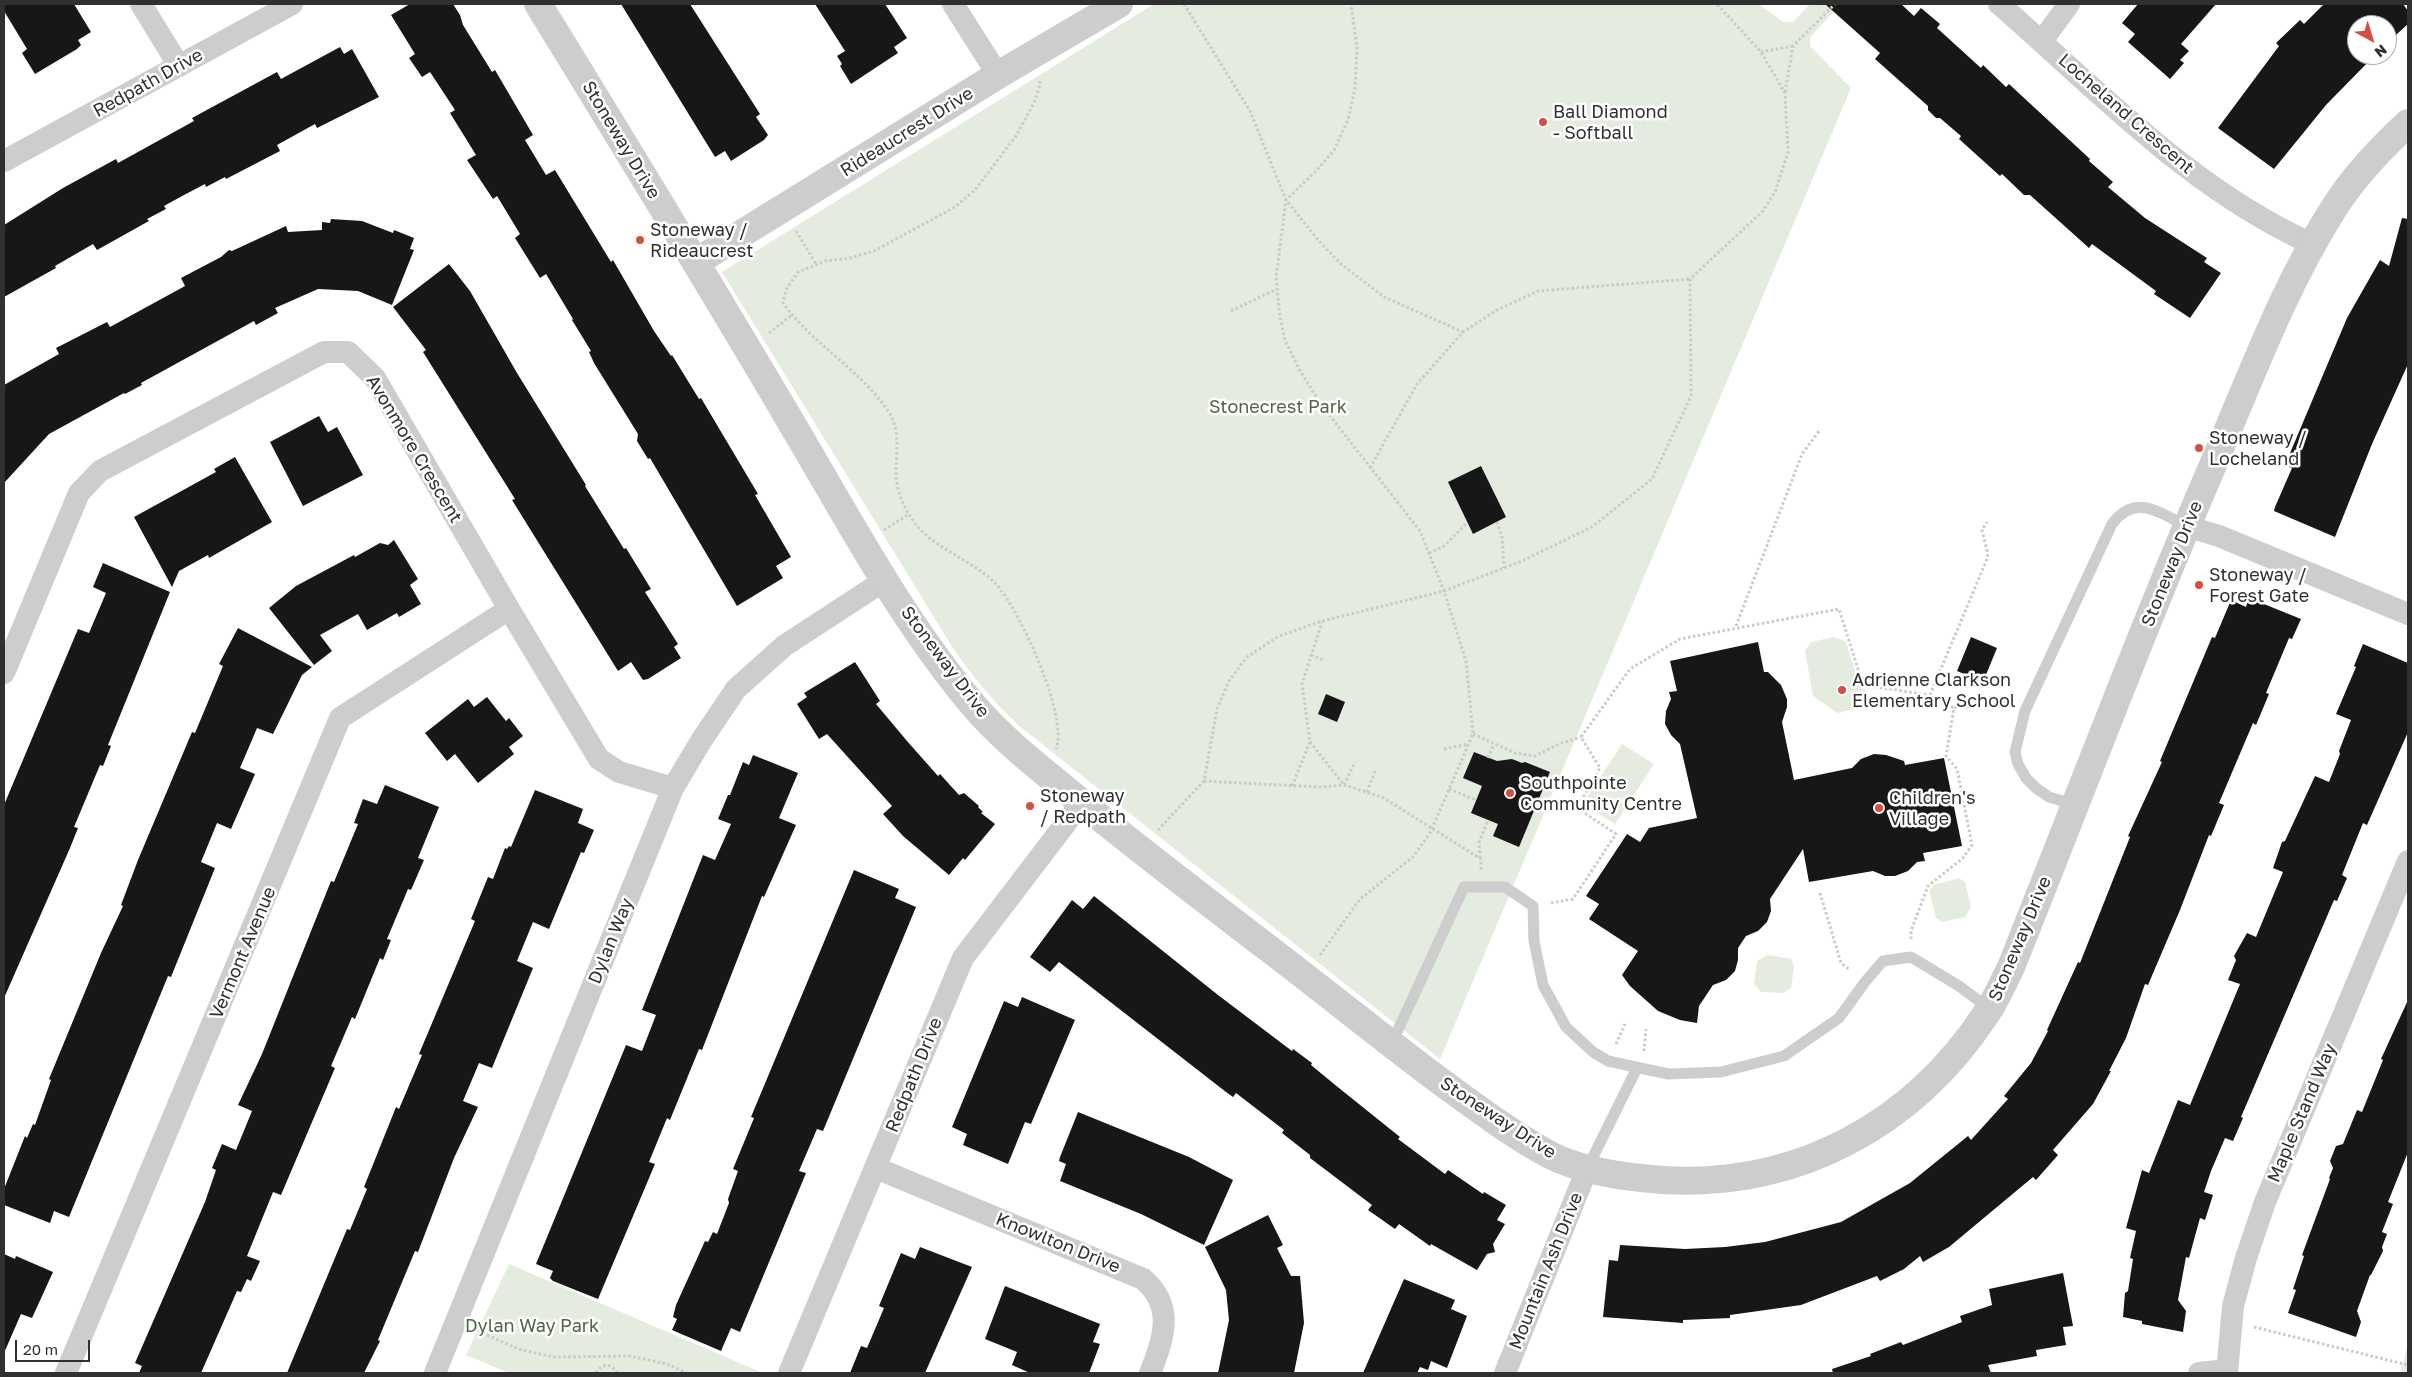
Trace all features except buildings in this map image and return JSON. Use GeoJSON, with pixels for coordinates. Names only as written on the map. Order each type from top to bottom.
{"type":"FeatureCollection","features":[{"type":"Feature","properties":{"kind":"street"},"geometry":{"type":"LineString","coordinates":[[141,4],[179,66]]}},
{"type":"Feature","properties":{"kind":"street","name":"Redpath Drive"},"geometry":{"type":"LineString","coordinates":[[4,161],[292,4]]}},
{"type":"Feature","properties":{"kind":"street","name":"Stoneway Drive"},"geometry":{"type":"LineString","coordinates":[[538,4],[696,262],[885,580],[944,667],[977,709],[1018,750],[1140,850],[1305,976],[1391,1045],[1480,1111],[1553,1156],[1587,1169],[1638,1178],[1694,1182],[1779,1169],[1822,1155],[1864,1134],[1902,1107],[1932,1082],[1963,1048],[1990,1009],[2011,967],[2186,526],[2264,345],[2312,244],[2335,206],[2363,170],[2408,123]]}},
{"type":"Feature","properties":{"kind":"street"},"geometry":{"type":"LineString","coordinates":[[953,4],[998,75]]}},
{"type":"Feature","properties":{"kind":"street","name":"Rideaucrest Drive"},"geometry":{"type":"LineString","coordinates":[[696,262],[998,75],[1119,4]]}},
{"type":"Feature","properties":{"kind":"street","name":"Locheland Crescent"},"geometry":{"type":"LineString","coordinates":[[1998,4],[2042,41],[2142,133],[2202,180],[2279,229],[2312,244]]}},
{"type":"Feature","properties":{"kind":"street"},"geometry":{"type":"LineString","coordinates":[[2042,41],[2069,4]]}},
{"type":"Feature","properties":{"kind":"street","name":"Avonmore Crescent"},"geometry":{"type":"LineString","coordinates":[[4,673],[79,492],[100,471],[324,352],[348,352],[375,378],[509,609],[599,759],[619,772],[673,788]]}},
{"type":"Feature","properties":{"kind":"street"},"geometry":{"type":"LineString","coordinates":[[2186,526],[2219,536],[2408,614]]}},
{"type":"Feature","properties":{"kind":"street","name":"Dylan Way"},"geometry":{"type":"LineString","coordinates":[[435,1373],[673,788],[701,741],[736,689],[784,646],[885,580]]}},
{"type":"Feature","properties":{"kind":"street","name":"Vermont Avenue"},"geometry":{"type":"LineString","coordinates":[[66,1373],[340,718],[509,609]]}},
{"type":"Feature","properties":{"kind":"street","name":"Redpath Drive"},"geometry":{"type":"LineString","coordinates":[[789,1373],[963,958],[1082,802]]}},
{"type":"Feature","properties":{"kind":"street","name":"Maple Stand Way"},"geometry":{"type":"LineString","coordinates":[[2227,1372],[2233,1306],[2246,1258],[2265,1202],[2408,861]]}},
{"type":"Feature","properties":{"kind":"street","name":"Knowlton Drive"},"geometry":{"type":"LineString","coordinates":[[876,1168],[1143,1279],[1154,1288],[1164,1313],[1161,1346],[1150,1373]]}},
{"type":"Feature","properties":{"kind":"street","name":"Mountain Ash Drive"},"geometry":{"type":"LineString","coordinates":[[1506,1373],[1587,1169]]}},
{"type":"Feature","properties":{"kind":"street"},"geometry":{"type":"LineString","coordinates":[[2199,1373],[2227,1372]]}},
{"type":"Feature","properties":{"kind":"lane"},"geometry":{"type":"LineString","coordinates":[[2076,805],[2049,797],[2036,788],[2026,778],[2018,764],[2015,752],[2025,711],[2112,524],[2120,513],[2136,507],[2148,507],[2186,526]]}},
{"type":"Feature","properties":{"kind":"lane"},"geometry":{"type":"LineString","coordinates":[[1391,1045],[1464,886],[1505,887],[1533,906],[1534,941],[1543,985],[1566,1027],[1593,1052],[1608,1061],[1637,1068],[1668,1074],[1721,1072],[1784,1056],[1839,1018],[1864,982],[1883,961],[1911,957],[1959,986],[1990,1009]]}},
{"type":"Feature","properties":{"kind":"lane"},"geometry":{"type":"LineString","coordinates":[[1587,1169],[1637,1068]]}},
{"type":"Feature","properties":{"kind":"path"},"geometry":{"type":"LineString","coordinates":[[1184,4],[1250,111],[1286,200],[1330,252],[1364,284],[1384,297],[1463,332]]}},
{"type":"Feature","properties":{"kind":"path"},"geometry":{"type":"LineString","coordinates":[[1305,976],[1360,898],[1412,857],[1432,828],[1473,734],[1466,661],[1444,591],[1420,531],[1320,403],[1299,369],[1285,340],[1277,289],[1286,200],[1317,170],[1334,150],[1348,120],[1355,88],[1357,48],[1351,4]]}},
{"type":"Feature","properties":{"kind":"path"},"geometry":{"type":"LineString","coordinates":[[1717,4],[1761,52],[1785,93]]}},
{"type":"Feature","properties":{"kind":"path"},"geometry":{"type":"LineString","coordinates":[[1761,52],[1793,46],[1836,4]]}},
{"type":"Feature","properties":{"kind":"path"},"geometry":{"type":"LineString","coordinates":[[1370,468],[1417,384],[1463,332],[1497,310],[1538,291],[1690,279],[1748,227],[1763,211],[1775,192],[1788,152],[1785,93],[1793,46]]}},
{"type":"Feature","properties":{"kind":"path"},"geometry":{"type":"LineString","coordinates":[[1035,53],[1040,86],[1034,103],[1016,136],[975,190],[955,207],[874,252],[816,264],[798,272],[787,288],[783,303],[796,322],[842,361],[889,412],[897,432],[896,475],[902,502],[921,532],[994,583],[1024,626],[1048,687],[1056,718],[1059,742],[1046,773]]}},
{"type":"Feature","properties":{"kind":"path"},"geometry":{"type":"LineString","coordinates":[[782,209],[816,264]]}},
{"type":"Feature","properties":{"kind":"path"},"geometry":{"type":"LineString","coordinates":[[1140,850],[1204,781],[1217,709],[1229,680],[1247,657],[1279,636],[1322,621],[1444,591],[1504,568],[1592,527],[1652,479],[1691,396],[1690,279]]}},
{"type":"Feature","properties":{"kind":"path"},"geometry":{"type":"LineString","coordinates":[[1231,311],[1277,289]]}},
{"type":"Feature","properties":{"kind":"path"},"geometry":{"type":"LineString","coordinates":[[1736,627],[1802,454],[1819,432]]}},
{"type":"Feature","properties":{"kind":"path"},"geometry":{"type":"LineString","coordinates":[[1496,522],[1502,536],[1504,568]]}},
{"type":"Feature","properties":{"kind":"path"},"geometry":{"type":"LineString","coordinates":[[1930,695],[1987,560],[1988,554],[1982,530],[1987,522]]}},
{"type":"Feature","properties":{"kind":"path"},"geometry":{"type":"LineString","coordinates":[[1429,553],[1444,546],[1466,524]]}},
{"type":"Feature","properties":{"kind":"path"},"geometry":{"type":"LineString","coordinates":[[1473,734],[1515,754],[1535,756],[1559,744],[1580,737],[1630,669],[1680,639],[1839,609],[1863,685],[1930,695],[1954,708],[1997,699],[2025,711]]}},
{"type":"Feature","properties":{"kind":"path"},"geometry":{"type":"LineString","coordinates":[[1292,786],[1310,742],[1302,684],[1322,621]]}},
{"type":"Feature","properties":{"kind":"path"},"geometry":{"type":"LineString","coordinates":[[1311,655],[1323,660]]}},
{"type":"Feature","properties":{"kind":"path"},"geometry":{"type":"LineString","coordinates":[[1911,957],[1911,931],[1928,886],[1963,858],[1972,845],[1957,769],[1946,756],[1954,708]]}},
{"type":"Feature","properties":{"kind":"path"},"geometry":{"type":"LineString","coordinates":[[1533,906],[1573,899],[1616,834],[1577,808],[1600,768],[1580,737]]}},
{"type":"Feature","properties":{"kind":"path"},"geometry":{"type":"LineString","coordinates":[[1310,742],[1344,785]]}},
{"type":"Feature","properties":{"kind":"path"},"geometry":{"type":"LineString","coordinates":[[1444,750],[1469,744]]}},
{"type":"Feature","properties":{"kind":"path"},"geometry":{"type":"LineString","coordinates":[[1488,758],[1494,744]]}},
{"type":"Feature","properties":{"kind":"path"},"geometry":{"type":"LineString","coordinates":[[1344,785],[1355,762]]}},
{"type":"Feature","properties":{"kind":"path"},"geometry":{"type":"LineString","coordinates":[[1367,792],[1375,771]]}},
{"type":"Feature","properties":{"kind":"path"},"geometry":{"type":"LineString","coordinates":[[1204,781],[1319,787],[1344,785],[1382,797],[1480,859]]}},
{"type":"Feature","properties":{"kind":"path"},"geometry":{"type":"LineString","coordinates":[[1449,789],[1476,800]]}},
{"type":"Feature","properties":{"kind":"path"},"geometry":{"type":"LineString","coordinates":[[1483,886],[1479,842],[1488,820]]}},
{"type":"Feature","properties":{"kind":"path"},"geometry":{"type":"LineString","coordinates":[[1820,893],[1841,963],[1864,982]]}},
{"type":"Feature","properties":{"kind":"path"},"geometry":{"type":"LineString","coordinates":[[456,1322],[518,1349],[552,1357],[630,1356],[667,1364],[687,1373]]}},
{"type":"Feature","properties":{"kind":"path"},"geometry":{"type":"LineString","coordinates":[[2232,1322],[2408,1365]]}},
{"type":"Feature","properties":{"kind":"path"},"geometry":{"type":"LineString","coordinates":[[606,1357],[607,1365]]}},
{"type":"Feature","properties":{"kind":"path"},"geometry":{"type":"LineString","coordinates":[[596,1373],[602,1366],[607,1365],[613,1367],[618,1373]]}},
{"type":"Feature","properties":{"kind":"green space","name":"Stonecrest Park"},"geometry":{"type":"Polygon","coordinates":[[[1154,4],[1759,4],[1783,22],[1793,22],[1810,4],[1841,4],[1810,37],[1810,46],[1851,88],[1440,1059],[1018,725],[991,697],[951,645],[722,272],[1154,4]]]}},
{"type":"Feature","properties":{"kind":"green space"},"geometry":{"type":"Polygon","coordinates":[[[1834,637],[1846,642],[1859,683],[1865,690],[1867,701],[1863,707],[1837,713],[1813,696],[1805,651],[1811,642],[1834,637]]]}},
{"type":"Feature","properties":{"kind":"green space"},"geometry":{"type":"Polygon","coordinates":[[[1622,744],[1654,764],[1615,824],[1583,804],[1622,744]]]}},
{"type":"Feature","properties":{"kind":"green space"},"geometry":{"type":"Polygon","coordinates":[[[1959,878],[1965,882],[1971,907],[1965,917],[1942,922],[1936,918],[1929,891],[1934,885],[1959,878]]]}},
{"type":"Feature","properties":{"kind":"green space"},"geometry":{"type":"Polygon","coordinates":[[[1768,955],[1791,959],[1794,966],[1791,988],[1783,993],[1761,992],[1754,984],[1757,961],[1768,955]]]}},
{"type":"Feature","properties":{"kind":"green space","name":"Dylan Way Park"},"geometry":{"type":"Polygon","coordinates":[[[509,1264],[763,1373],[509,1373],[466,1355],[509,1264]]]}},
{"type":"Feature","properties":{"kind":"green space"},"geometry":{"type":"Polygon","coordinates":[[[2408,1344],[2408,1373],[2400,1373],[2408,1344]]]}},
{"type":"Feature","properties":{"kind":"place","name":"Ball Diamond - Softball"},"geometry":{"type":"Point","coordinates":[1543,122]}},
{"type":"Feature","properties":{"kind":"place","name":"Stoneway / Rideaucrest"},"geometry":{"type":"Point","coordinates":[640,240]}},
{"type":"Feature","properties":{"kind":"place","name":"Stoneway / Locheland"},"geometry":{"type":"Point","coordinates":[2199,448]}},
{"type":"Feature","properties":{"kind":"place","name":"Stoneway / Forest Gate"},"geometry":{"type":"Point","coordinates":[2199,585]}},
{"type":"Feature","properties":{"kind":"place","name":"Adrienne Clarkson Elementary School"},"geometry":{"type":"Point","coordinates":[1842,690]}},
{"type":"Feature","properties":{"kind":"place","name":"Southpointe Community Centre"},"geometry":{"type":"Point","coordinates":[1510,793]}},
{"type":"Feature","properties":{"kind":"place","name":"Stoneway / Redpath"},"geometry":{"type":"Point","coordinates":[1030,806]}},
{"type":"Feature","properties":{"kind":"place","name":"Children's Village"},"geometry":{"type":"Point","coordinates":[1879,808]}}]}
